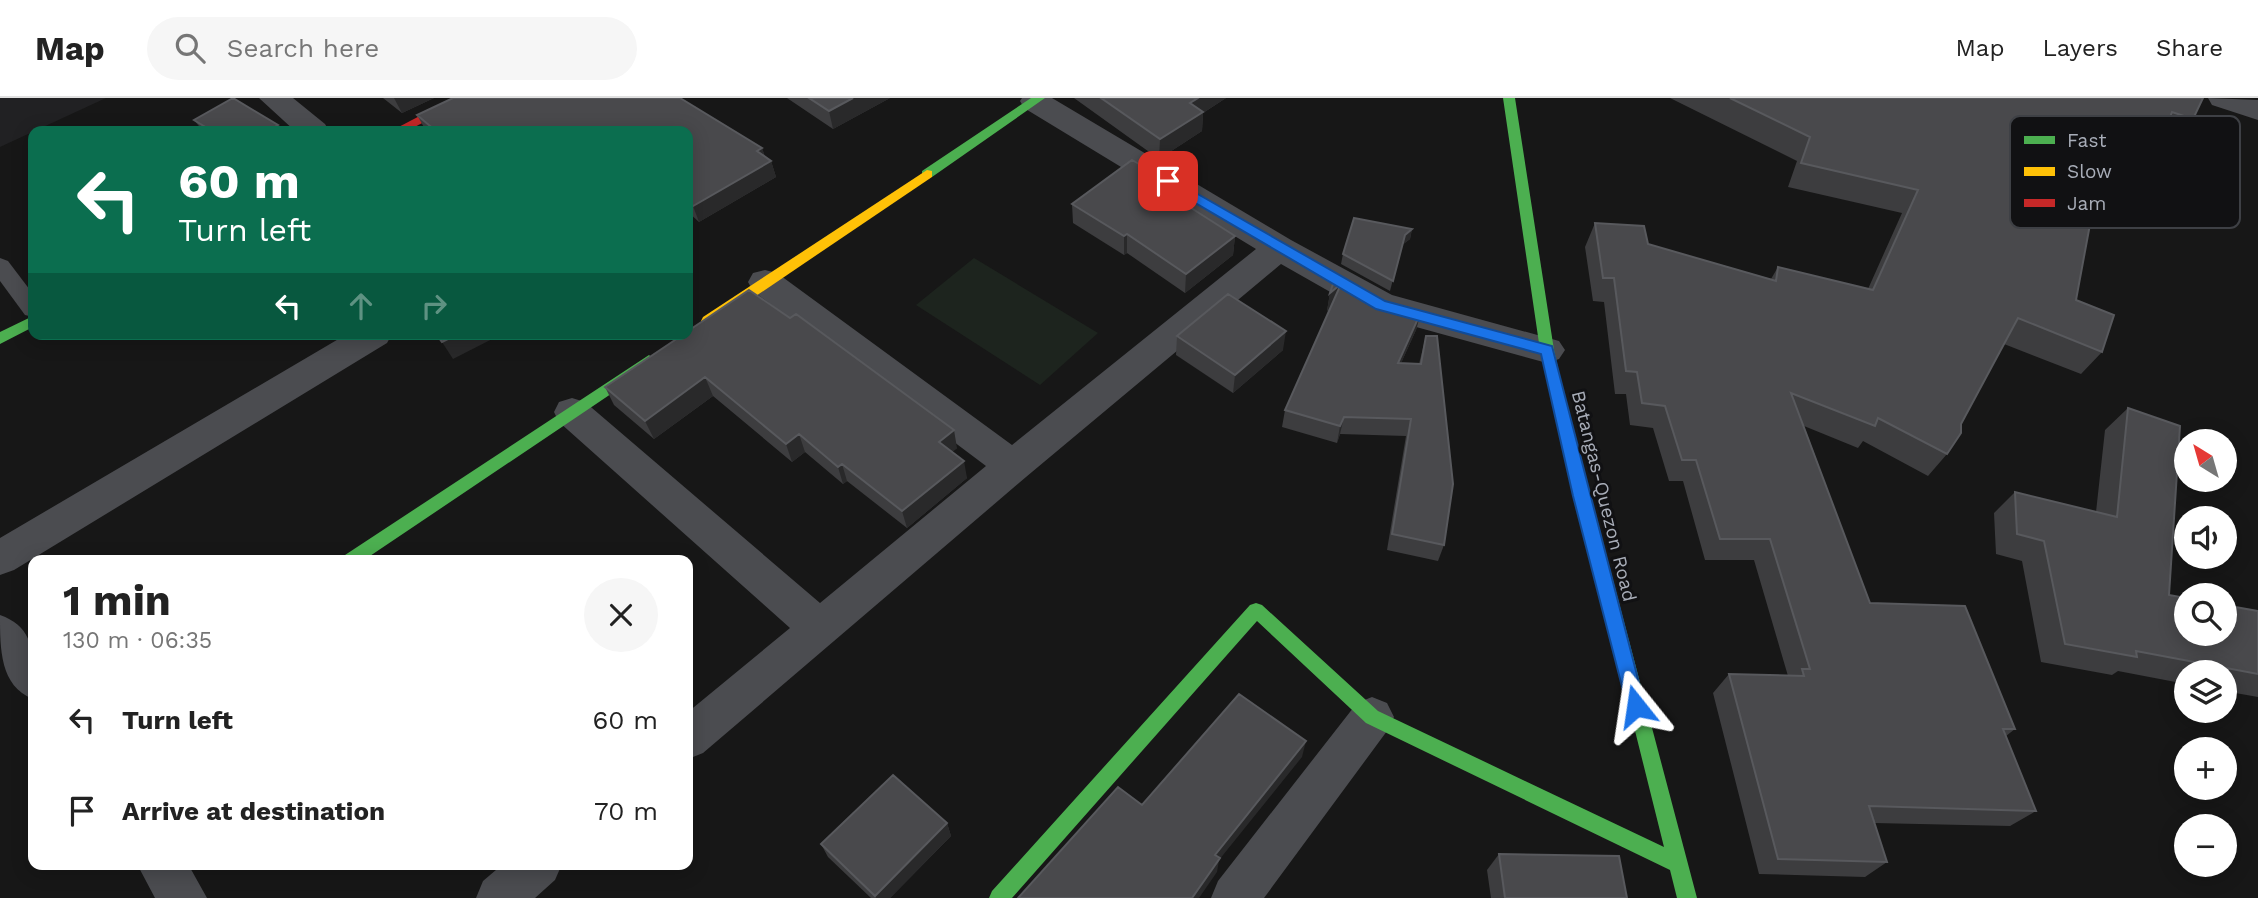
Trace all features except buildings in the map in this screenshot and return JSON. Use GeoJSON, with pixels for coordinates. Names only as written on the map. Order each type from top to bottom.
{"type":"FeatureCollection","features":[{"type":"Feature","properties":{"kind":"street"},"geometry":{"type":"LineString","coordinates":[[274,98],[308,126]]}},
{"type":"Feature","properties":{"kind":"street"},"geometry":{"type":"LineString","coordinates":[[407,126],[464,98]]}},
{"type":"Feature","properties":{"kind":"street","name":"Batangas-Quezon Road"},"geometry":{"type":"LineString","coordinates":[[1509,98],[1547,350],[1581,496],[1687,898]]}},
{"type":"Feature","properties":{"kind":"street"},"geometry":{"type":"LineString","coordinates":[[2223,98],[2258,110]]}},
{"type":"Feature","properties":{"kind":"street"},"geometry":{"type":"LineString","coordinates":[[697,328],[1037,99],[1279,248],[1381,305],[1547,350]]}},
{"type":"Feature","properties":{"kind":"street"},"geometry":{"type":"LineString","coordinates":[[693,734],[1279,248]]}},
{"type":"Feature","properties":{"kind":"street"},"geometry":{"type":"LineString","coordinates":[[765,282],[1013,466]]}},
{"type":"Feature","properties":{"kind":"street"},"geometry":{"type":"LineString","coordinates":[[0,339],[28,324]]}},
{"type":"Feature","properties":{"kind":"street"},"geometry":{"type":"LineString","coordinates":[[0,558],[365,340]]}},
{"type":"Feature","properties":{"kind":"street"},"geometry":{"type":"LineString","coordinates":[[361,555],[663,351]]}},
{"type":"Feature","properties":{"kind":"street"},"geometry":{"type":"LineString","coordinates":[[572,412],[820,628]]}},
{"type":"Feature","properties":{"kind":"street"},"geometry":{"type":"LineString","coordinates":[[999,898],[1256,610],[1372,717],[1677,863]]}},
{"type":"Feature","properties":{"kind":"street"},"geometry":{"type":"LineString","coordinates":[[0,633],[28,673]]}},
{"type":"Feature","properties":{"kind":"street"},"geometry":{"type":"LineString","coordinates":[[1235,898],[1372,717]]}},
{"type":"Feature","properties":{"kind":"street"},"geometry":{"type":"LineString","coordinates":[[164,870],[183,898]]}},
{"type":"Feature","properties":{"kind":"street"},"geometry":{"type":"LineString","coordinates":[[500,898],[531,870]]}},
{"type":"Feature","properties":{"kind":"lane"},"geometry":{"type":"LineString","coordinates":[[0,266],[28,302]]}},
{"type":"Feature","properties":{"kind":"shaded area"},"geometry":{"type":"Polygon","coordinates":[[[0,98],[106,98],[45,126],[28,126],[28,134],[0,147],[0,98]]]}},
{"type":"Feature","properties":{"kind":"shaded area"},"geometry":{"type":"Polygon","coordinates":[[[974,258],[1098,333],[1040,385],[916,305],[974,258]]]}},
{"type":"Feature","properties":{"kind":"traffic: fast"},"geometry":{"type":"LineString","coordinates":[[927,174],[1039,98]]}},
{"type":"Feature","properties":{"kind":"traffic: fast"},"geometry":{"type":"LineString","coordinates":[[1509,98],[1547,350],[1557,395],[1687,898]]}},
{"type":"Feature","properties":{"kind":"traffic: fast"},"geometry":{"type":"LineString","coordinates":[[0,339],[28,324]]}},
{"type":"Feature","properties":{"kind":"traffic: fast"},"geometry":{"type":"LineString","coordinates":[[358,555],[649,361]]}},
{"type":"Feature","properties":{"kind":"traffic: fast"},"geometry":{"type":"LineString","coordinates":[[999,898],[1256,610],[1372,717],[1677,863]]}},
{"type":"Feature","properties":{"kind":"traffic: slow"},"geometry":{"type":"LineString","coordinates":[[708,321],[927,174]]}},
{"type":"Feature","properties":{"kind":"traffic: jam"},"geometry":{"type":"LineString","coordinates":[[407,126],[464,98]]}},
{"type":"Feature","properties":{"kind":"route"},"geometry":{"type":"LineString","coordinates":[[1168,181],[1381,305],[1547,350],[1581,496],[1636,706]]}}]}
